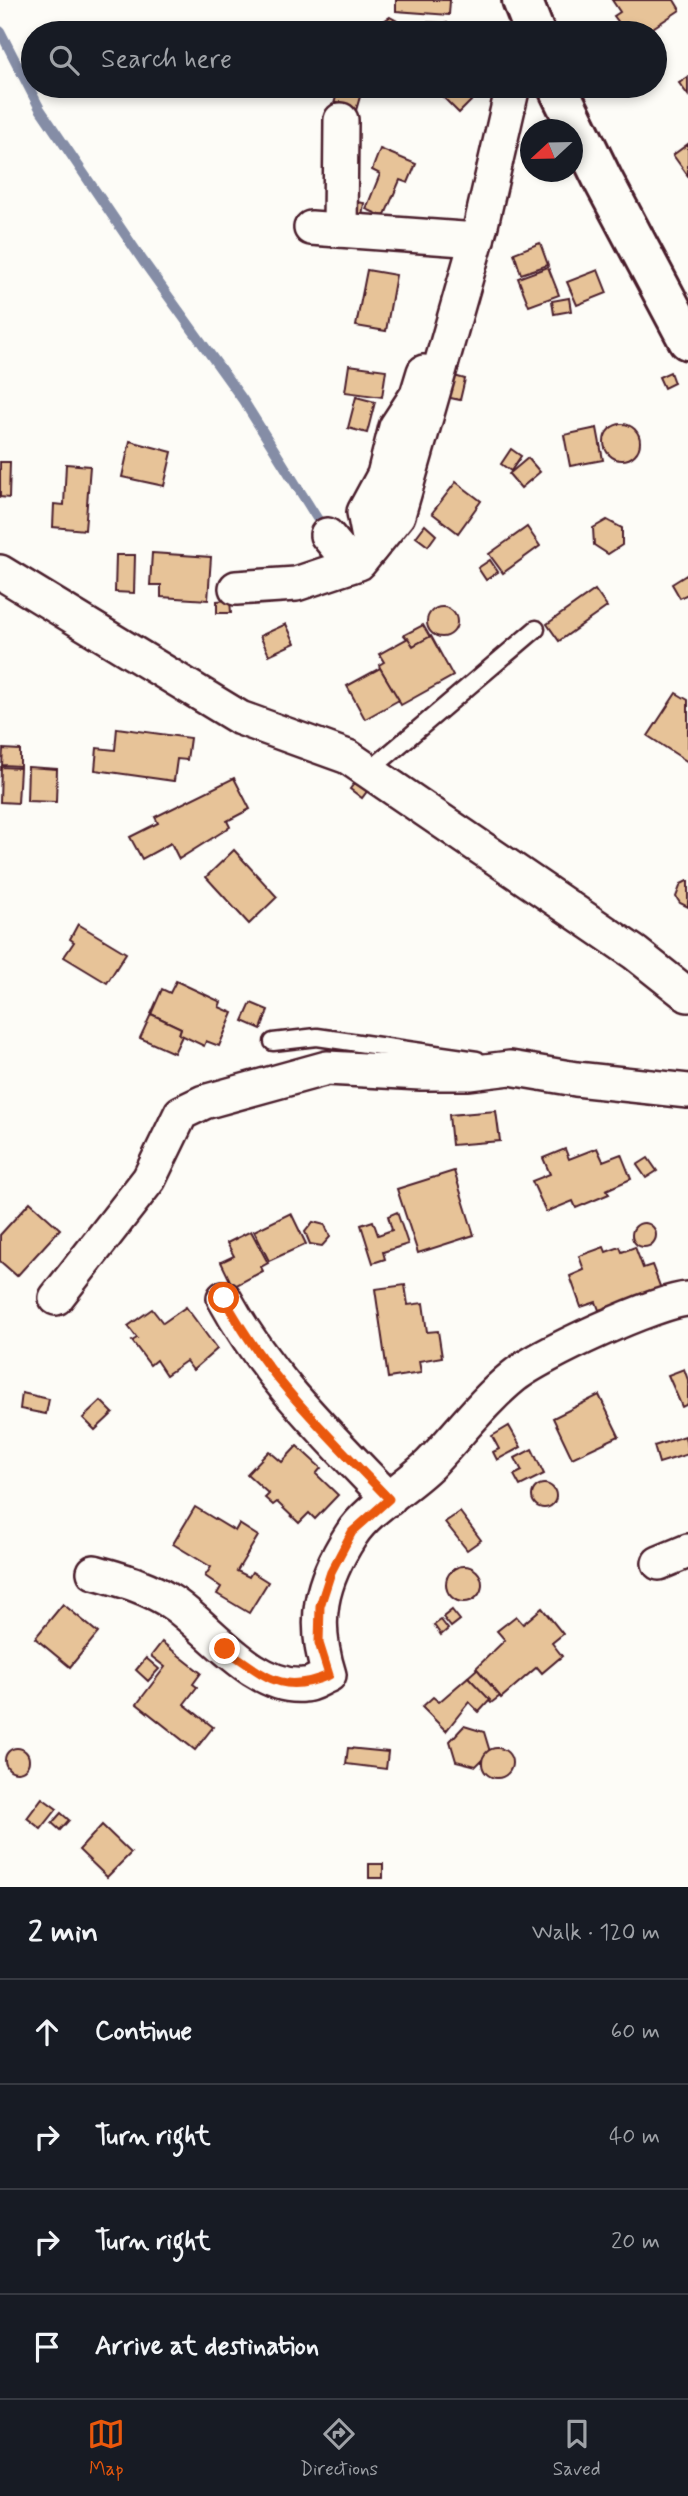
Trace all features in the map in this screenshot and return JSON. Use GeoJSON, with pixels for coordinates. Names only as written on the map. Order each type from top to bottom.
{"type":"FeatureCollection","features":[{"type":"Feature","properties":{"kind":"street"},"geometry":{"type":"LineString","coordinates":[[236,588],[296,584],[362,557],[398,515],[475,248],[510,98]]}},
{"type":"Feature","properties":{"kind":"street"},"geometry":{"type":"LineString","coordinates":[[564,98],[603,180],[684,328]]}},
{"type":"Feature","properties":{"kind":"street"},"geometry":{"type":"LineString","coordinates":[[341,120],[326,229],[475,248]]}},
{"type":"Feature","properties":{"kind":"street"},"geometry":{"type":"LineString","coordinates":[[327,535],[362,557]]}},
{"type":"Feature","properties":{"kind":"street"},"geometry":{"type":"LineString","coordinates":[[0,572],[240,718],[348,757],[635,953],[688,996]]}},
{"type":"Feature","properties":{"kind":"street"},"geometry":{"type":"LineString","coordinates":[[56,1298],[149,1179],[181,1113],[204,1102],[327,1068],[469,1073],[510,1068],[576,1079],[688,1091]]}},
{"type":"Feature","properties":{"kind":"street"},"geometry":{"type":"LineString","coordinates":[[224,1298],[247,1341],[290,1394],[389,1499]]}},
{"type":"Feature","properties":{"kind":"street"},"geometry":{"type":"LineString","coordinates":[[94,1573],[141,1585],[175,1604],[225,1649],[275,1682],[304,1685],[329,1675],[319,1643],[320,1606],[331,1572],[352,1532],[429,1465],[463,1425],[516,1375],[635,1315],[688,1299]]}},
{"type":"Feature","properties":{"kind":"lane"},"geometry":{"type":"LineString","coordinates":[[369,771],[536,629]]}},
{"type":"Feature","properties":{"kind":"lane"},"geometry":{"type":"LineString","coordinates":[[273,1042],[317,1037],[354,1041],[450,1055],[510,1068]]}},
{"type":"Feature","properties":{"kind":"building"},"geometry":{"type":"Polygon","coordinates":[[[396,0],[450,0],[449,15],[396,11],[396,0]]]}},
{"type":"Feature","properties":{"kind":"building"},"geometry":{"type":"Polygon","coordinates":[[[612,0],[674,0],[680,10],[663,21],[618,21],[614,16],[620,12],[612,0]]]}},
{"type":"Feature","properties":{"kind":"building"},"geometry":{"type":"Polygon","coordinates":[[[688,77],[688,95],[679,83],[688,77]]]}},
{"type":"Feature","properties":{"kind":"building"},"geometry":{"type":"Polygon","coordinates":[[[336,98],[360,98],[353,121],[331,115],[336,98]]]}},
{"type":"Feature","properties":{"kind":"building"},"geometry":{"type":"Polygon","coordinates":[[[444,98],[474,98],[459,113],[444,98]]]}},
{"type":"Feature","properties":{"kind":"building"},"geometry":{"type":"Polygon","coordinates":[[[688,144],[688,176],[673,155],[688,144]]]}},
{"type":"Feature","properties":{"kind":"building"},"geometry":{"type":"Polygon","coordinates":[[[380,149],[416,164],[408,183],[400,180],[384,217],[366,209],[380,174],[372,170],[380,149]]]}},
{"type":"Feature","properties":{"kind":"building"},"geometry":{"type":"Polygon","coordinates":[[[356,202],[364,203],[362,217],[354,216],[356,202]]]}},
{"type":"Feature","properties":{"kind":"building"},"geometry":{"type":"Polygon","coordinates":[[[540,243],[548,265],[521,274],[514,253],[540,243]]]}},
{"type":"Feature","properties":{"kind":"building"},"geometry":{"type":"Polygon","coordinates":[[[548,267],[559,295],[529,306],[518,278],[548,267]]]}},
{"type":"Feature","properties":{"kind":"building"},"geometry":{"type":"Polygon","coordinates":[[[367,270],[396,275],[386,331],[356,326],[367,270]]]}},
{"type":"Feature","properties":{"kind":"building"},"geometry":{"type":"Polygon","coordinates":[[[598,270],[607,293],[577,305],[567,282],[598,270]]]}},
{"type":"Feature","properties":{"kind":"building"},"geometry":{"type":"Polygon","coordinates":[[[569,298],[571,311],[554,314],[552,301],[569,298]]]}},
{"type":"Feature","properties":{"kind":"building"},"geometry":{"type":"Polygon","coordinates":[[[349,365],[386,370],[382,397],[345,392],[349,365]]]}},
{"type":"Feature","properties":{"kind":"building"},"geometry":{"type":"Polygon","coordinates":[[[670,372],[674,383],[664,388],[659,377],[670,372]]]}},
{"type":"Feature","properties":{"kind":"building"},"geometry":{"type":"Polygon","coordinates":[[[447,374],[465,379],[460,400],[441,396],[447,374]]]}},
{"type":"Feature","properties":{"kind":"building"},"geometry":{"type":"Polygon","coordinates":[[[356,397],[375,402],[367,433],[348,428],[356,397]]]}},
{"type":"Feature","properties":{"kind":"building"},"geometry":{"type":"Polygon","coordinates":[[[622,424],[635,429],[640,442],[635,455],[622,460],[609,455],[604,442],[609,429],[622,424]]]}},
{"type":"Feature","properties":{"kind":"building"},"geometry":{"type":"Polygon","coordinates":[[[597,428],[603,460],[570,466],[564,435],[597,428]]]}},
{"type":"Feature","properties":{"kind":"building"},"geometry":{"type":"Polygon","coordinates":[[[130,441],[172,452],[164,486],[122,477],[130,441]]]}},
{"type":"Feature","properties":{"kind":"building"},"geometry":{"type":"Polygon","coordinates":[[[511,449],[521,456],[511,471],[501,464],[511,449]]]}},
{"type":"Feature","properties":{"kind":"building"},"geometry":{"type":"Polygon","coordinates":[[[528,458],[540,472],[521,488],[509,474],[528,458]]]}},
{"type":"Feature","properties":{"kind":"building"},"geometry":{"type":"Polygon","coordinates":[[[0,462],[10,462],[9,498],[0,497],[0,462]]]}},
{"type":"Feature","properties":{"kind":"building"},"geometry":{"type":"Polygon","coordinates":[[[66,464],[90,466],[85,530],[53,527],[54,504],[64,505],[66,464]]]}},
{"type":"Feature","properties":{"kind":"building"},"geometry":{"type":"Polygon","coordinates":[[[456,482],[481,501],[458,533],[432,513],[456,482]]]}},
{"type":"Feature","properties":{"kind":"building"},"geometry":{"type":"Polygon","coordinates":[[[607,520],[622,528],[622,545],[608,554],[594,545],[593,528],[607,520]]]}},
{"type":"Feature","properties":{"kind":"building"},"geometry":{"type":"Polygon","coordinates":[[[425,525],[436,535],[428,546],[416,537],[425,525]]]}},
{"type":"Feature","properties":{"kind":"building"},"geometry":{"type":"Polygon","coordinates":[[[527,527],[540,546],[503,573],[489,554],[527,527]]]}},
{"type":"Feature","properties":{"kind":"building"},"geometry":{"type":"Polygon","coordinates":[[[152,553],[211,557],[208,600],[161,597],[161,585],[150,585],[152,553]]]}},
{"type":"Feature","properties":{"kind":"building"},"geometry":{"type":"Polygon","coordinates":[[[116,555],[135,555],[134,593],[115,592],[116,555]]]}},
{"type":"Feature","properties":{"kind":"building"},"geometry":{"type":"Polygon","coordinates":[[[490,560],[498,572],[486,580],[478,568],[490,560]]]}},
{"type":"Feature","properties":{"kind":"building"},"geometry":{"type":"Polygon","coordinates":[[[688,574],[688,594],[680,598],[672,584],[688,574]]]}},
{"type":"Feature","properties":{"kind":"building"},"geometry":{"type":"Polygon","coordinates":[[[595,590],[607,607],[559,641],[547,624],[595,590]]]}},
{"type":"Feature","properties":{"kind":"building"},"geometry":{"type":"Polygon","coordinates":[[[230,600],[231,613],[217,613],[217,601],[230,600]]]}},
{"type":"Feature","properties":{"kind":"building"},"geometry":{"type":"Polygon","coordinates":[[[442,607],[453,611],[457,622],[453,633],[442,637],[431,633],[427,622],[431,611],[442,607]]]}},
{"type":"Feature","properties":{"kind":"building"},"geometry":{"type":"Polygon","coordinates":[[[286,624],[295,643],[269,655],[260,636],[286,624]]]}},
{"type":"Feature","properties":{"kind":"building"},"geometry":{"type":"Polygon","coordinates":[[[423,625],[430,637],[413,646],[404,635],[423,625]]]}},
{"type":"Feature","properties":{"kind":"building"},"geometry":{"type":"Polygon","coordinates":[[[431,636],[453,676],[401,705],[380,668],[379,665],[384,662],[379,654],[408,638],[413,646],[431,636]]]}},
{"type":"Feature","properties":{"kind":"building"},"geometry":{"type":"Polygon","coordinates":[[[380,668],[399,700],[365,719],[347,686],[380,668]]]}},
{"type":"Feature","properties":{"kind":"building"},"geometry":{"type":"Polygon","coordinates":[[[676,693],[688,700],[688,762],[648,736],[676,693]]]}},
{"type":"Feature","properties":{"kind":"building"},"geometry":{"type":"Polygon","coordinates":[[[117,728],[190,738],[187,760],[177,759],[174,781],[95,770],[97,748],[115,750],[117,728]]]}},
{"type":"Feature","properties":{"kind":"building"},"geometry":{"type":"Polygon","coordinates":[[[3,749],[20,750],[20,766],[2,765],[3,749]]]}},
{"type":"Feature","properties":{"kind":"building"},"geometry":{"type":"Polygon","coordinates":[[[1,767],[20,768],[18,803],[0,802],[1,767]]]}},
{"type":"Feature","properties":{"kind":"building"},"geometry":{"type":"Polygon","coordinates":[[[28,767],[57,769],[56,802],[27,801],[28,767]]]}},
{"type":"Feature","properties":{"kind":"building"},"geometry":{"type":"Polygon","coordinates":[[[234,778],[250,809],[227,821],[230,827],[179,859],[171,843],[142,859],[130,837],[158,823],[155,817],[234,778]]]}},
{"type":"Feature","properties":{"kind":"building"},"geometry":{"type":"Polygon","coordinates":[[[356,781],[368,790],[362,798],[350,789],[356,781]]]}},
{"type":"Feature","properties":{"kind":"building"},"geometry":{"type":"Polygon","coordinates":[[[234,850],[277,897],[249,924],[206,877],[234,850]]]}},
{"type":"Feature","properties":{"kind":"building"},"geometry":{"type":"Polygon","coordinates":[[[688,881],[688,907],[676,897],[681,884],[688,881]]]}},
{"type":"Feature","properties":{"kind":"building"},"geometry":{"type":"Polygon","coordinates":[[[78,924],[126,953],[107,983],[64,957],[74,942],[70,939],[78,924]]]}},
{"type":"Feature","properties":{"kind":"building"},"geometry":{"type":"Polygon","coordinates":[[[176,981],[221,1002],[219,1007],[233,1013],[219,1046],[206,1041],[204,1046],[179,1034],[181,1028],[151,1014],[162,989],[170,993],[176,981]]]}},
{"type":"Feature","properties":{"kind":"building"},"geometry":{"type":"Polygon","coordinates":[[[251,1003],[268,1010],[261,1029],[243,1021],[251,1003]]]}},
{"type":"Feature","properties":{"kind":"building"},"geometry":{"type":"Polygon","coordinates":[[[151,1014],[181,1028],[179,1034],[182,1036],[174,1053],[140,1038],[151,1014]]]}},
{"type":"Feature","properties":{"kind":"building"},"geometry":{"type":"Polygon","coordinates":[[[496,1111],[500,1141],[452,1145],[449,1115],[496,1111]]]}},
{"type":"Feature","properties":{"kind":"building"},"geometry":{"type":"Polygon","coordinates":[[[597,1148],[603,1161],[621,1154],[631,1179],[606,1190],[609,1194],[576,1208],[573,1201],[546,1212],[532,1181],[550,1174],[543,1158],[565,1149],[569,1159],[597,1148]]]}},
{"type":"Feature","properties":{"kind":"building"},"geometry":{"type":"Polygon","coordinates":[[[648,1158],[657,1171],[646,1178],[637,1165],[648,1158]]]}},
{"type":"Feature","properties":{"kind":"building"},"geometry":{"type":"Polygon","coordinates":[[[454,1171],[474,1235],[418,1253],[397,1189],[454,1171]]]}},
{"type":"Feature","properties":{"kind":"building"},"geometry":{"type":"Polygon","coordinates":[[[30,1202],[60,1229],[17,1276],[0,1261],[0,1235],[30,1202]]]}},
{"type":"Feature","properties":{"kind":"building"},"geometry":{"type":"Polygon","coordinates":[[[397,1212],[408,1244],[383,1252],[385,1259],[373,1263],[361,1225],[373,1221],[378,1235],[392,1230],[388,1216],[397,1212]]]}},
{"type":"Feature","properties":{"kind":"building"},"geometry":{"type":"Polygon","coordinates":[[[291,1213],[306,1244],[269,1261],[254,1231],[291,1213]]]}},
{"type":"Feature","properties":{"kind":"building"},"geometry":{"type":"Polygon","coordinates":[[[313,1222],[325,1225],[330,1237],[322,1246],[310,1244],[305,1232],[313,1222]]]}},
{"type":"Feature","properties":{"kind":"building"},"geometry":{"type":"Polygon","coordinates":[[[644,1223],[653,1226],[656,1235],[653,1244],[644,1247],[635,1244],[632,1235],[635,1226],[644,1223]]]}},
{"type":"Feature","properties":{"kind":"building"},"geometry":{"type":"Polygon","coordinates":[[[251,1231],[268,1263],[261,1267],[263,1271],[233,1287],[221,1262],[234,1256],[227,1243],[251,1231]]]}},
{"type":"Feature","properties":{"kind":"building"},"geometry":{"type":"Polygon","coordinates":[[[604,1247],[606,1252],[620,1247],[622,1252],[635,1247],[643,1268],[652,1265],[661,1289],[599,1310],[596,1302],[581,1307],[570,1276],[584,1270],[579,1256],[604,1247]]]}},
{"type":"Feature","properties":{"kind":"building"},"geometry":{"type":"Polygon","coordinates":[[[405,1285],[408,1305],[423,1303],[427,1332],[438,1331],[442,1357],[419,1361],[421,1373],[388,1378],[375,1289],[405,1285]]]}},
{"type":"Feature","properties":{"kind":"building"},"geometry":{"type":"Polygon","coordinates":[[[186,1307],[217,1349],[193,1370],[186,1361],[166,1375],[156,1360],[150,1365],[132,1341],[137,1338],[128,1326],[152,1309],[163,1323],[186,1307]]]}},
{"type":"Feature","properties":{"kind":"building"},"geometry":{"type":"Polygon","coordinates":[[[684,1369],[688,1380],[688,1404],[682,1407],[668,1375],[684,1369]]]}},
{"type":"Feature","properties":{"kind":"building"},"geometry":{"type":"Polygon","coordinates":[[[22,1393],[49,1399],[46,1414],[20,1409],[22,1393]]]}},
{"type":"Feature","properties":{"kind":"building"},"geometry":{"type":"Polygon","coordinates":[[[599,1395],[619,1436],[572,1458],[553,1418],[599,1395]]]}},
{"type":"Feature","properties":{"kind":"building"},"geometry":{"type":"Polygon","coordinates":[[[101,1401],[113,1413],[95,1430],[83,1418],[101,1401]]]}},
{"type":"Feature","properties":{"kind":"building"},"geometry":{"type":"Polygon","coordinates":[[[509,1426],[521,1447],[497,1460],[493,1452],[499,1449],[492,1436],[509,1426]]]}},
{"type":"Feature","properties":{"kind":"building"},"geometry":{"type":"Polygon","coordinates":[[[685,1436],[688,1454],[659,1463],[654,1446],[685,1436]]]}},
{"type":"Feature","properties":{"kind":"building"},"geometry":{"type":"Polygon","coordinates":[[[297,1446],[321,1468],[316,1474],[338,1495],[315,1519],[309,1513],[299,1523],[277,1502],[273,1505],[265,1498],[269,1494],[247,1474],[269,1451],[282,1462],[297,1446]]]}},
{"type":"Feature","properties":{"kind":"building"},"geometry":{"type":"Polygon","coordinates":[[[532,1449],[544,1474],[520,1486],[514,1475],[522,1471],[515,1458],[532,1449]]]}},
{"type":"Feature","properties":{"kind":"building"},"geometry":{"type":"Polygon","coordinates":[[[544,1484],[555,1491],[556,1496],[549,1507],[544,1508],[533,1501],[532,1496],[539,1485],[544,1484]]]}},
{"type":"Feature","properties":{"kind":"building"},"geometry":{"type":"Polygon","coordinates":[[[195,1507],[235,1531],[239,1524],[258,1536],[237,1571],[249,1577],[252,1572],[268,1582],[249,1613],[217,1594],[221,1587],[205,1576],[211,1567],[173,1544],[195,1507]]]}},
{"type":"Feature","properties":{"kind":"building"},"geometry":{"type":"Polygon","coordinates":[[[460,1512],[481,1540],[467,1550],[445,1522],[460,1512]]]}},
{"type":"Feature","properties":{"kind":"building"},"geometry":{"type":"Polygon","coordinates":[[[464,1566],[477,1571],[482,1584],[477,1597],[464,1602],[451,1597],[446,1584],[451,1571],[464,1566]]]}},
{"type":"Feature","properties":{"kind":"building"},"geometry":{"type":"Polygon","coordinates":[[[63,1604],[98,1633],[70,1667],[35,1638],[63,1604]]]}},
{"type":"Feature","properties":{"kind":"building"},"geometry":{"type":"Polygon","coordinates":[[[542,1608],[563,1634],[552,1643],[562,1656],[542,1673],[537,1667],[501,1698],[476,1668],[505,1640],[497,1631],[516,1616],[523,1624],[542,1608]]]}},
{"type":"Feature","properties":{"kind":"building"},"geometry":{"type":"Polygon","coordinates":[[[452,1610],[460,1620],[451,1627],[443,1617],[452,1610]]]}},
{"type":"Feature","properties":{"kind":"building"},"geometry":{"type":"Polygon","coordinates":[[[441,1620],[448,1629],[441,1635],[434,1625],[441,1620]]]}},
{"type":"Feature","properties":{"kind":"building"},"geometry":{"type":"Polygon","coordinates":[[[162,1642],[201,1673],[193,1684],[197,1687],[184,1704],[213,1727],[195,1750],[137,1704],[165,1667],[151,1656],[162,1642]]]}},
{"type":"Feature","properties":{"kind":"building"},"geometry":{"type":"Polygon","coordinates":[[[146,1658],[159,1669],[148,1681],[136,1670],[146,1658]]]}},
{"type":"Feature","properties":{"kind":"building"},"geometry":{"type":"Polygon","coordinates":[[[477,1669],[500,1696],[491,1703],[468,1677],[477,1669]]]}},
{"type":"Feature","properties":{"kind":"building"},"geometry":{"type":"Polygon","coordinates":[[[468,1677],[490,1700],[479,1712],[469,1702],[446,1731],[422,1707],[433,1697],[439,1702],[468,1677]]]}},
{"type":"Feature","properties":{"kind":"building"},"geometry":{"type":"Polygon","coordinates":[[[464,1726],[484,1732],[490,1752],[476,1766],[456,1761],[450,1741],[464,1726]]]}},
{"type":"Feature","properties":{"kind":"building"},"geometry":{"type":"Polygon","coordinates":[[[12,1748],[22,1748],[29,1755],[29,1765],[22,1772],[12,1772],[5,1765],[5,1755],[12,1748]]]}},
{"type":"Feature","properties":{"kind":"building"},"geometry":{"type":"Polygon","coordinates":[[[348,1748],[388,1752],[386,1769],[346,1764],[348,1748]]]}},
{"type":"Feature","properties":{"kind":"building"},"geometry":{"type":"Polygon","coordinates":[[[497,1748],[507,1753],[512,1763],[507,1773],[497,1778],[487,1773],[482,1763],[487,1753],[497,1748]]]}},
{"type":"Feature","properties":{"kind":"building"},"geometry":{"type":"Polygon","coordinates":[[[42,1798],[57,1809],[41,1829],[27,1818],[42,1798]]]}},
{"type":"Feature","properties":{"kind":"building"},"geometry":{"type":"Polygon","coordinates":[[[61,1813],[69,1820],[60,1830],[52,1823],[61,1813]]]}},
{"type":"Feature","properties":{"kind":"building"},"geometry":{"type":"Polygon","coordinates":[[[102,1825],[131,1853],[107,1877],[79,1850],[102,1825]]]}},
{"type":"Feature","properties":{"kind":"building"},"geometry":{"type":"Polygon","coordinates":[[[369,1864],[383,1864],[383,1878],[369,1878],[369,1864]]]}},
{"type":"Feature","properties":{"kind":"waterway"},"geometry":{"type":"LineString","coordinates":[[0,31],[21,72]]}},
{"type":"Feature","properties":{"kind":"waterway"},"geometry":{"type":"LineString","coordinates":[[34,98],[143,261],[243,400],[325,531]]}},
{"type":"Feature","properties":{"kind":"route"},"geometry":{"type":"LineString","coordinates":[[224,1298],[247,1341],[290,1394],[389,1499],[352,1532],[331,1572],[320,1606],[319,1643],[329,1675],[304,1685],[275,1682],[225,1649]]}}]}
